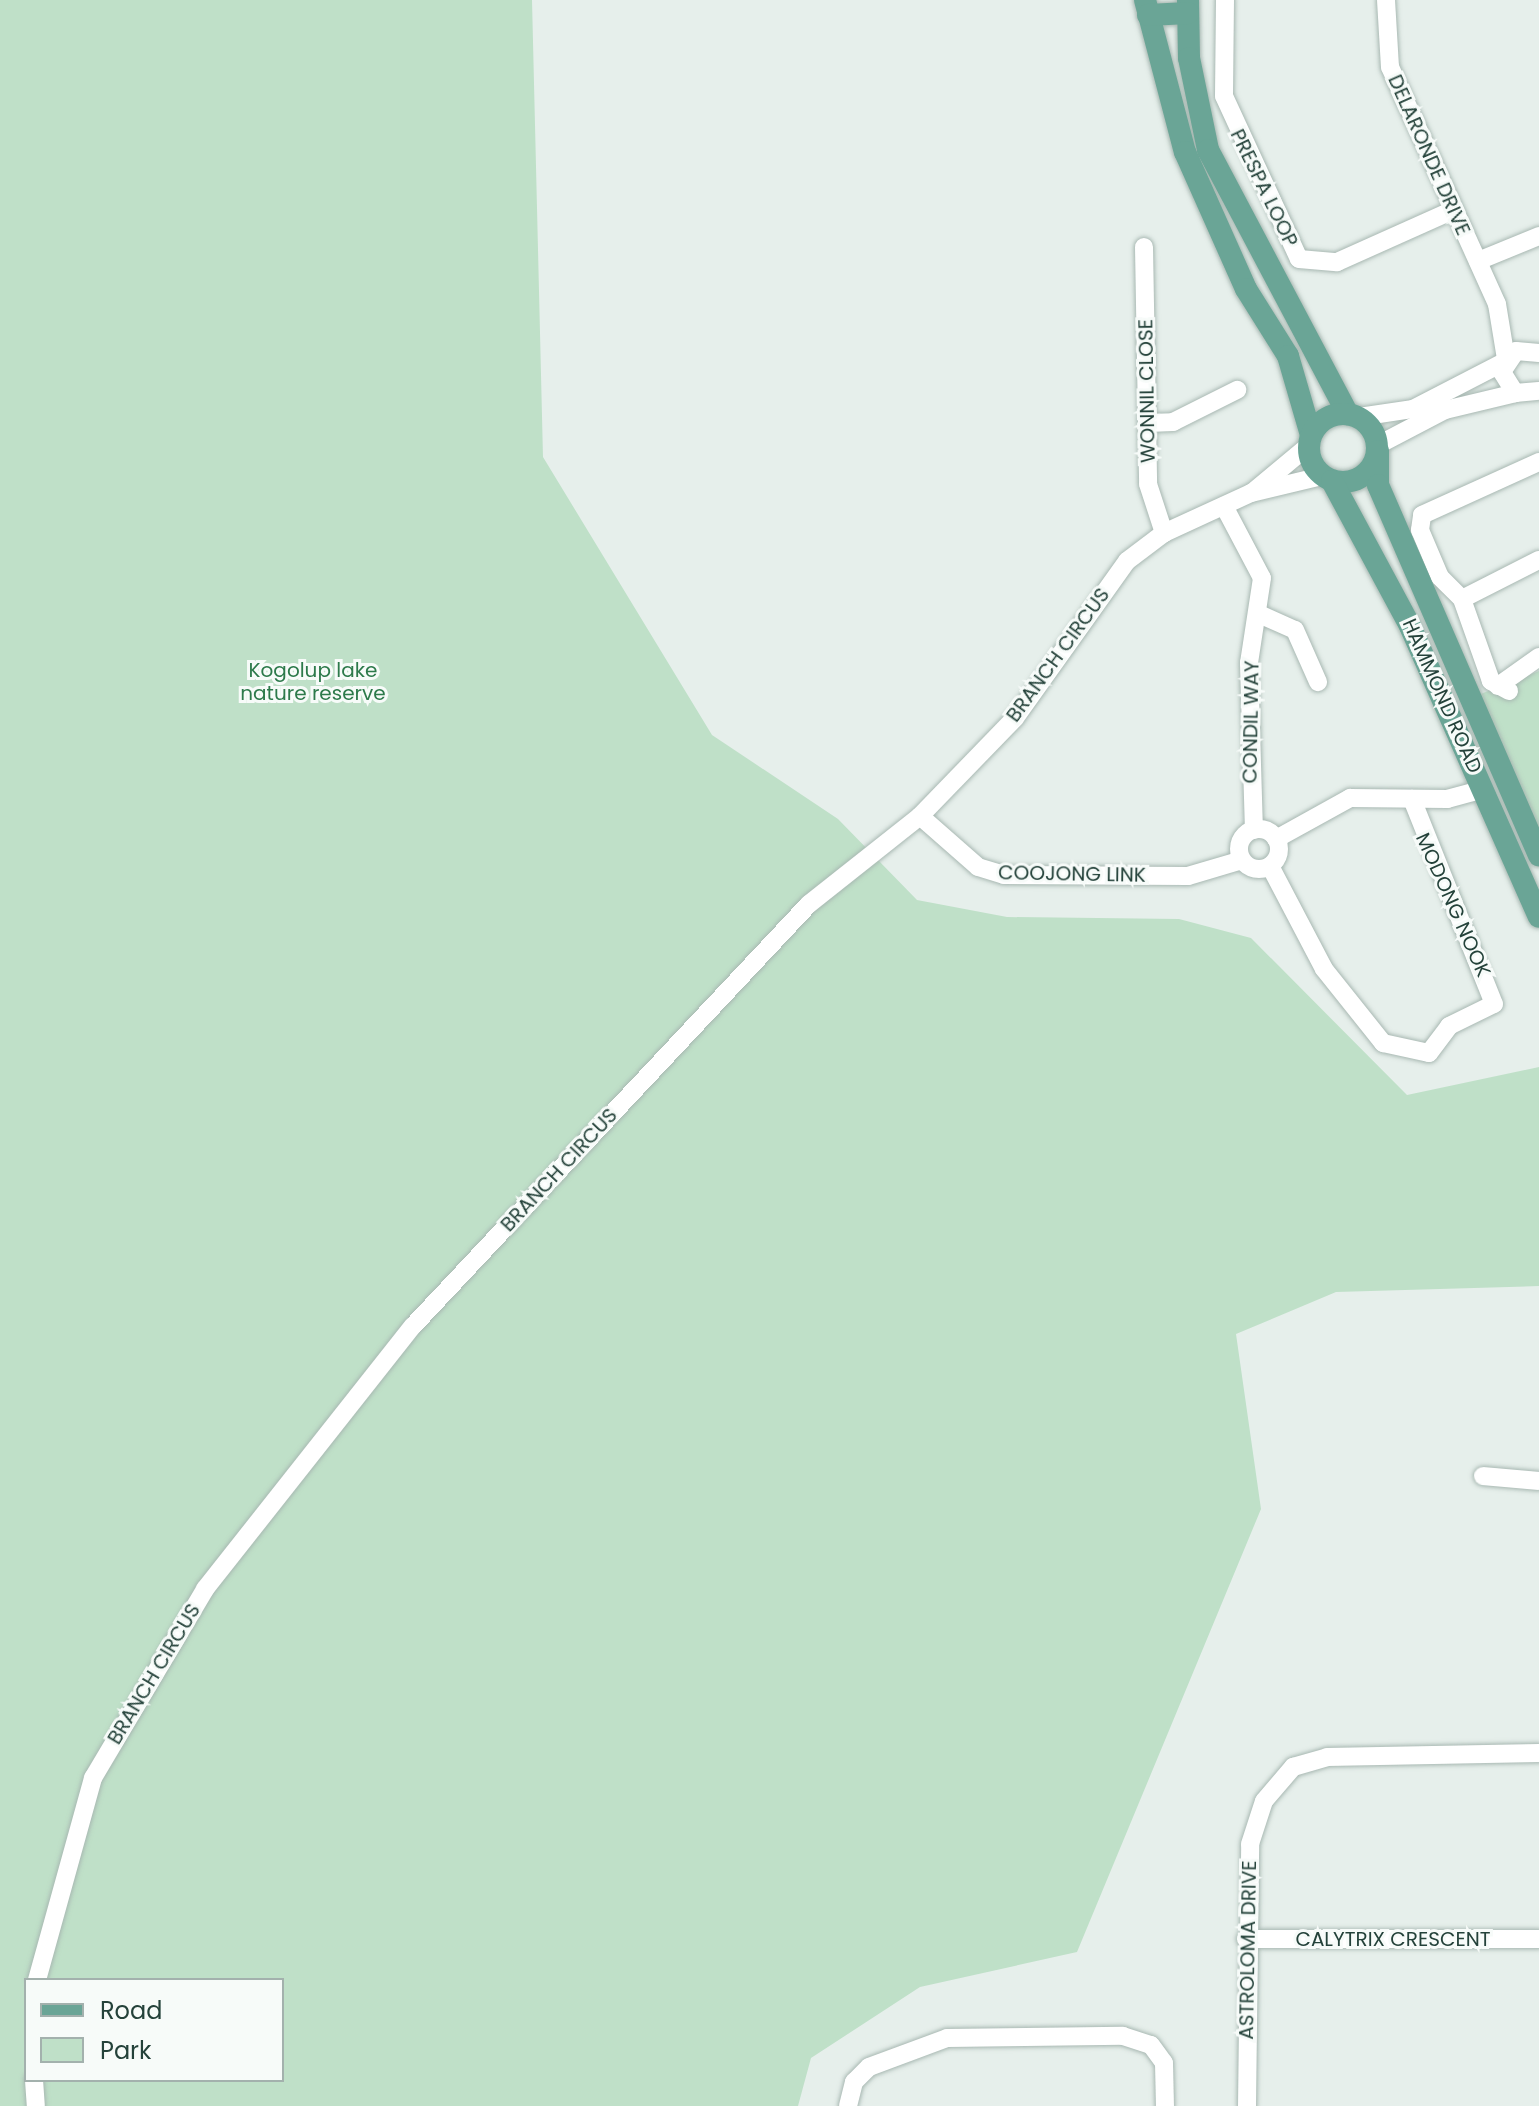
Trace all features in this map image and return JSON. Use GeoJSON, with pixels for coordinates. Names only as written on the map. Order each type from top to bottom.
{"type":"FeatureCollection","features":[{"type":"Feature","properties":{"kind":"main road"},"geometry":{"type":"LineString","coordinates":[[1147,7],[1188,7],[1208,150],[1353,416],[1378,448],[1367,473],[1327,478],[1310,441],[1288,356],[1246,289],[1185,152],[1147,7]]}},
{"type":"Feature","properties":{"kind":"main road"},"geometry":{"type":"LineString","coordinates":[[1310,441],[1326,418],[1353,416]]}},
{"type":"Feature","properties":{"kind":"main road","name":"HAMMOND ROAD"},"geometry":{"type":"LineString","coordinates":[[1378,448],[1378,485],[1539,855]]}},
{"type":"Feature","properties":{"kind":"main road","name":"HAMMOND ROAD"},"geometry":{"type":"LineString","coordinates":[[1327,478],[1380,562],[1539,917]]}},
{"type":"Feature","properties":{"kind":"street","name":"PRESPA LOOP"},"geometry":{"type":"LineString","coordinates":[[1225,0],[1224,96],[1299,259],[1337,262],[1453,210]]}},
{"type":"Feature","properties":{"kind":"street","name":"DELARONDE DRIVE"},"geometry":{"type":"LineString","coordinates":[[1386,0],[1390,67],[1497,304],[1536,351]]}},
{"type":"Feature","properties":{"kind":"street"},"geometry":{"type":"LineString","coordinates":[[1478,261],[1539,236]]}},
{"type":"Feature","properties":{"kind":"street","name":"WONNIL CLOSE"},"geometry":{"type":"LineString","coordinates":[[1144,247],[1149,493],[1164,533]]}},
{"type":"Feature","properties":{"kind":"street","name":"DELARONDE DRIVE"},"geometry":{"type":"LineString","coordinates":[[1497,304],[1505,361],[1503,378],[1527,393]]}},
{"type":"Feature","properties":{"kind":"street"},"geometry":{"type":"LineString","coordinates":[[1353,416],[1413,409],[1505,361],[1536,351]]}},
{"type":"Feature","properties":{"kind":"street"},"geometry":{"type":"LineString","coordinates":[[1148,423],[1173,422],[1237,390]]}},
{"type":"Feature","properties":{"kind":"street"},"geometry":{"type":"LineString","coordinates":[[1378,448],[1445,410],[1527,393],[1539,410]]}},
{"type":"Feature","properties":{"kind":"street","name":"BRANCH CIRCUS"},"geometry":{"type":"LineString","coordinates":[[1251,493],[1310,441]]}},
{"type":"Feature","properties":{"kind":"street"},"geometry":{"type":"LineString","coordinates":[[1539,462],[1422,515],[1420,530],[1440,577],[1462,599],[1467,630],[1503,688],[1539,657]]}},
{"type":"Feature","properties":{"kind":"street","name":"BRANCH CIRCUS"},"geometry":{"type":"LineString","coordinates":[[38,1978],[93,1778],[205,1589],[413,1326],[809,904],[920,816],[1015,718],[1127,561],[1164,533],[1251,493],[1327,478]]}},
{"type":"Feature","properties":{"kind":"street","name":"CONDIL WAY"},"geometry":{"type":"LineString","coordinates":[[1224,506],[1262,578],[1259,614],[1249,663],[1254,830]]}},
{"type":"Feature","properties":{"kind":"street"},"geometry":{"type":"LineString","coordinates":[[1462,599],[1539,560]]}},
{"type":"Feature","properties":{"kind":"street"},"geometry":{"type":"LineString","coordinates":[[1259,614],[1295,630],[1318,682]]}},
{"type":"Feature","properties":{"kind":"street"},"geometry":{"type":"LineString","coordinates":[[1276,839],[1254,830],[1240,842],[1242,860],[1270,866],[1276,839],[1350,798],[1412,799],[1484,789]]}},
{"type":"Feature","properties":{"kind":"street","name":"MODONG NOOK"},"geometry":{"type":"LineString","coordinates":[[1270,866],[1324,969],[1383,1043],[1429,1053],[1449,1026],[1494,1004],[1412,799]]}},
{"type":"Feature","properties":{"kind":"street","name":"COOJONG LINK"},"geometry":{"type":"LineString","coordinates":[[920,816],[978,867],[1004,875],[1188,876],[1242,860]]}},
{"type":"Feature","properties":{"kind":"street"},"geometry":{"type":"LineString","coordinates":[[1483,1476],[1539,1481]]}},
{"type":"Feature","properties":{"kind":"street","name":"ASTROLOMA DRIVE"},"geometry":{"type":"LineString","coordinates":[[1247,2106],[1246,1939],[1250,1844],[1264,1801],[1293,1767],[1327,1757],[1539,1753]]}},
{"type":"Feature","properties":{"kind":"street","name":"CALYTRIX CRESCENT"},"geometry":{"type":"LineString","coordinates":[[1246,1939],[1539,1939]]}},
{"type":"Feature","properties":{"kind":"street"},"geometry":{"type":"LineString","coordinates":[[848,2106],[854,2082],[869,2067],[947,2038],[1123,2036],[1151,2045],[1164,2063],[1165,2106]]}},
{"type":"Feature","properties":{"kind":"street"},"geometry":{"type":"LineString","coordinates":[[34,2082],[36,2106]]}},
{"type":"Feature","properties":{"kind":"green space","name":"Kogolup lake nature reserve"},"geometry":{"type":"Polygon","coordinates":[[[0,0],[532,0],[543,457],[712,735],[838,819],[917,900],[1007,917],[1179,919],[1251,938],[1407,1095],[1539,1067],[1539,1286],[1336,1292],[1236,1334],[1261,1509],[1077,1952],[920,1987],[811,2058],[798,2106],[0,2106],[0,0]]]}},
{"type":"Feature","properties":{"kind":"green space"},"geometry":{"type":"Polygon","coordinates":[[[1539,671],[1539,848],[1478,695],[1539,671]]]}}]}
